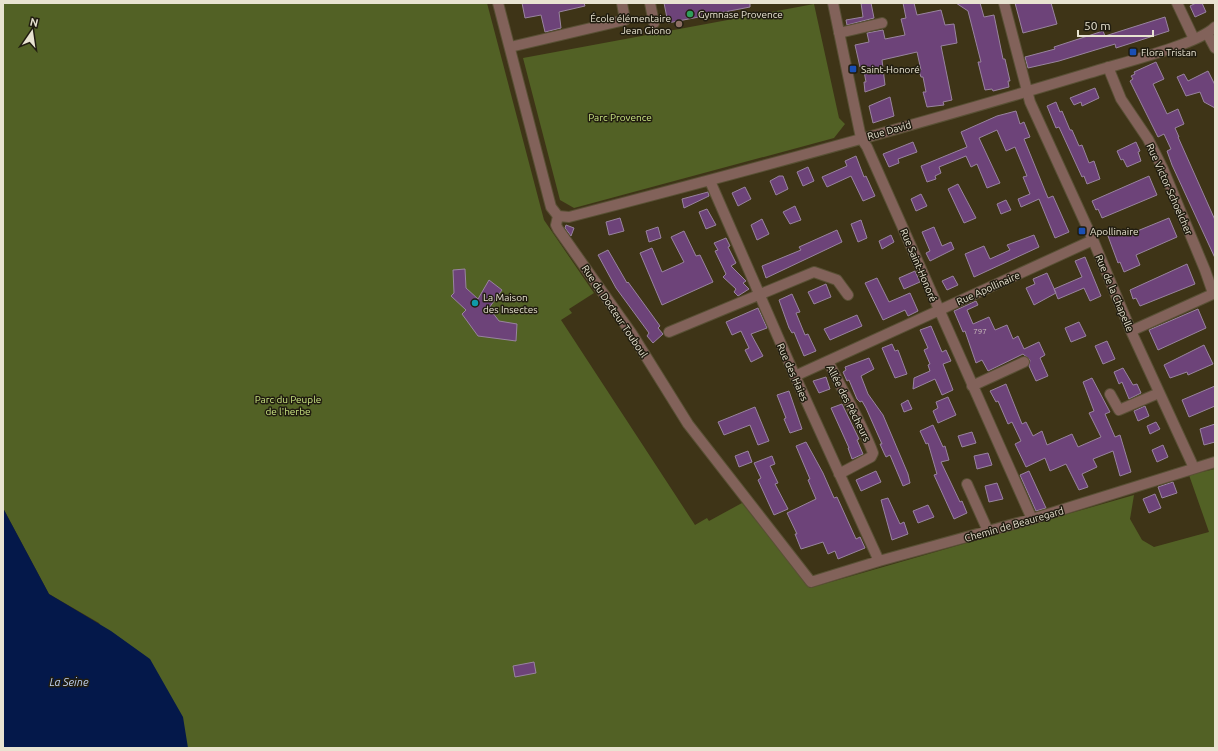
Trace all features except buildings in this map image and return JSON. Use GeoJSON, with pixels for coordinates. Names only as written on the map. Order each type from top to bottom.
{"type":"FeatureCollection","features":[{"type":"Feature","properties":{"kind":"street","name":"Rue du Docteur Touboul"},"geometry":{"type":"LineString","coordinates":[[498,3],[551,207],[558,216],[556,225],[558,229],[632,334],[688,424],[811,582]]}},
{"type":"Feature","properties":{"kind":"street"},"geometry":{"type":"LineString","coordinates":[[510,47],[625,20],[622,3]]}},
{"type":"Feature","properties":{"kind":"street"},"geometry":{"type":"LineString","coordinates":[[650,3],[654,23]]}},
{"type":"Feature","properties":{"kind":"street","name":"Rue Saint-Honoré"},"geometry":{"type":"LineString","coordinates":[[833,3],[860,138],[867,147],[1032,519]]}},
{"type":"Feature","properties":{"kind":"street","name":"Rue de la Chapelle"},"geometry":{"type":"LineString","coordinates":[[1004,3],[1026,92],[1093,240],[1131,331],[1194,468]]}},
{"type":"Feature","properties":{"kind":"street"},"geometry":{"type":"LineString","coordinates":[[1177,3],[1194,39]]}},
{"type":"Feature","properties":{"kind":"street"},"geometry":{"type":"LineString","coordinates":[[839,33],[882,23]]}},
{"type":"Feature","properties":{"kind":"street"},"geometry":{"type":"LineString","coordinates":[[1211,30],[1215,48]]}},
{"type":"Feature","properties":{"kind":"street","name":"Rue David"},"geometry":{"type":"LineString","coordinates":[[558,216],[569,218],[710,181],[1026,92],[1194,39],[1211,30]]}},
{"type":"Feature","properties":{"kind":"street","name":"Rue Victor Schoelcher"},"geometry":{"type":"LineString","coordinates":[[1108,67],[1121,99],[1148,139],[1163,169],[1206,270],[1214,293]]}},
{"type":"Feature","properties":{"kind":"street","name":"Rue des Haies"},"geometry":{"type":"LineString","coordinates":[[710,181],[795,376],[879,561]]}},
{"type":"Feature","properties":{"kind":"street","name":"Rue Apollinaire"},"geometry":{"type":"LineString","coordinates":[[795,376],[1093,240]]}},
{"type":"Feature","properties":{"kind":"street"},"geometry":{"type":"LineString","coordinates":[[669,332],[814,272],[836,280],[848,295]]}},
{"type":"Feature","properties":{"kind":"street"},"geometry":{"type":"LineString","coordinates":[[1131,331],[1214,293]]}},
{"type":"Feature","properties":{"kind":"street","name":"Allée des Pêcheurs"},"geometry":{"type":"LineString","coordinates":[[828,361],[842,390],[863,426],[874,453],[871,457],[839,474]]}},
{"type":"Feature","properties":{"kind":"street"},"geometry":{"type":"LineString","coordinates":[[972,386],[1024,362]]}},
{"type":"Feature","properties":{"kind":"street"},"geometry":{"type":"LineString","coordinates":[[1110,394],[1119,410],[1159,393]]}},
{"type":"Feature","properties":{"kind":"street","name":"Chemin de Beauregard"},"geometry":{"type":"LineString","coordinates":[[811,582],[879,561],[1032,519],[1215,462]]}},
{"type":"Feature","properties":{"kind":"street"},"geometry":{"type":"LineString","coordinates":[[967,484],[988,531]]}},
{"type":"Feature","properties":{"kind":"green space","name":"Parc du Peuple de l'herbe"},"geometry":{"type":"Polygon","coordinates":[[[3,3],[487,3],[544,220],[594,293],[569,309],[572,313],[561,320],[695,525],[707,518],[709,521],[742,503],[810,588],[1134,495],[1130,519],[1142,540],[1154,547],[1209,532],[1189,475],[1215,469],[1215,748],[173,748],[99,623],[49,594],[3,508],[3,3]]]}},
{"type":"Feature","properties":{"kind":"green space","name":"Parc Provence"},"geometry":{"type":"Polygon","coordinates":[[[814,4],[839,118],[845,124],[834,138],[574,208],[560,200],[523,58],[814,4]]]}},
{"type":"Feature","properties":{"kind":"water","name":"La Seine"},"geometry":{"type":"Polygon","coordinates":[[[3,508],[49,594],[111,631],[150,659],[183,717],[188,748],[3,748],[3,508]]]}},
{"type":"Feature","properties":{"kind":"place","name":"Gymnase Provence"},"geometry":{"type":"Point","coordinates":[690,14]}},
{"type":"Feature","properties":{"kind":"place","name":"École élémentaire Jean Giono"},"geometry":{"type":"Point","coordinates":[679,24]}},
{"type":"Feature","properties":{"kind":"place","name":"Flora Tristan"},"geometry":{"type":"Point","coordinates":[1133,52]}},
{"type":"Feature","properties":{"kind":"place","name":"Saint-Honoré"},"geometry":{"type":"Point","coordinates":[853,69]}},
{"type":"Feature","properties":{"kind":"place","name":"Apollinaire"},"geometry":{"type":"Point","coordinates":[1082,231]}},
{"type":"Feature","properties":{"kind":"place","name":"La Maison des Insectes"},"geometry":{"type":"Point","coordinates":[475,303]}}]}
